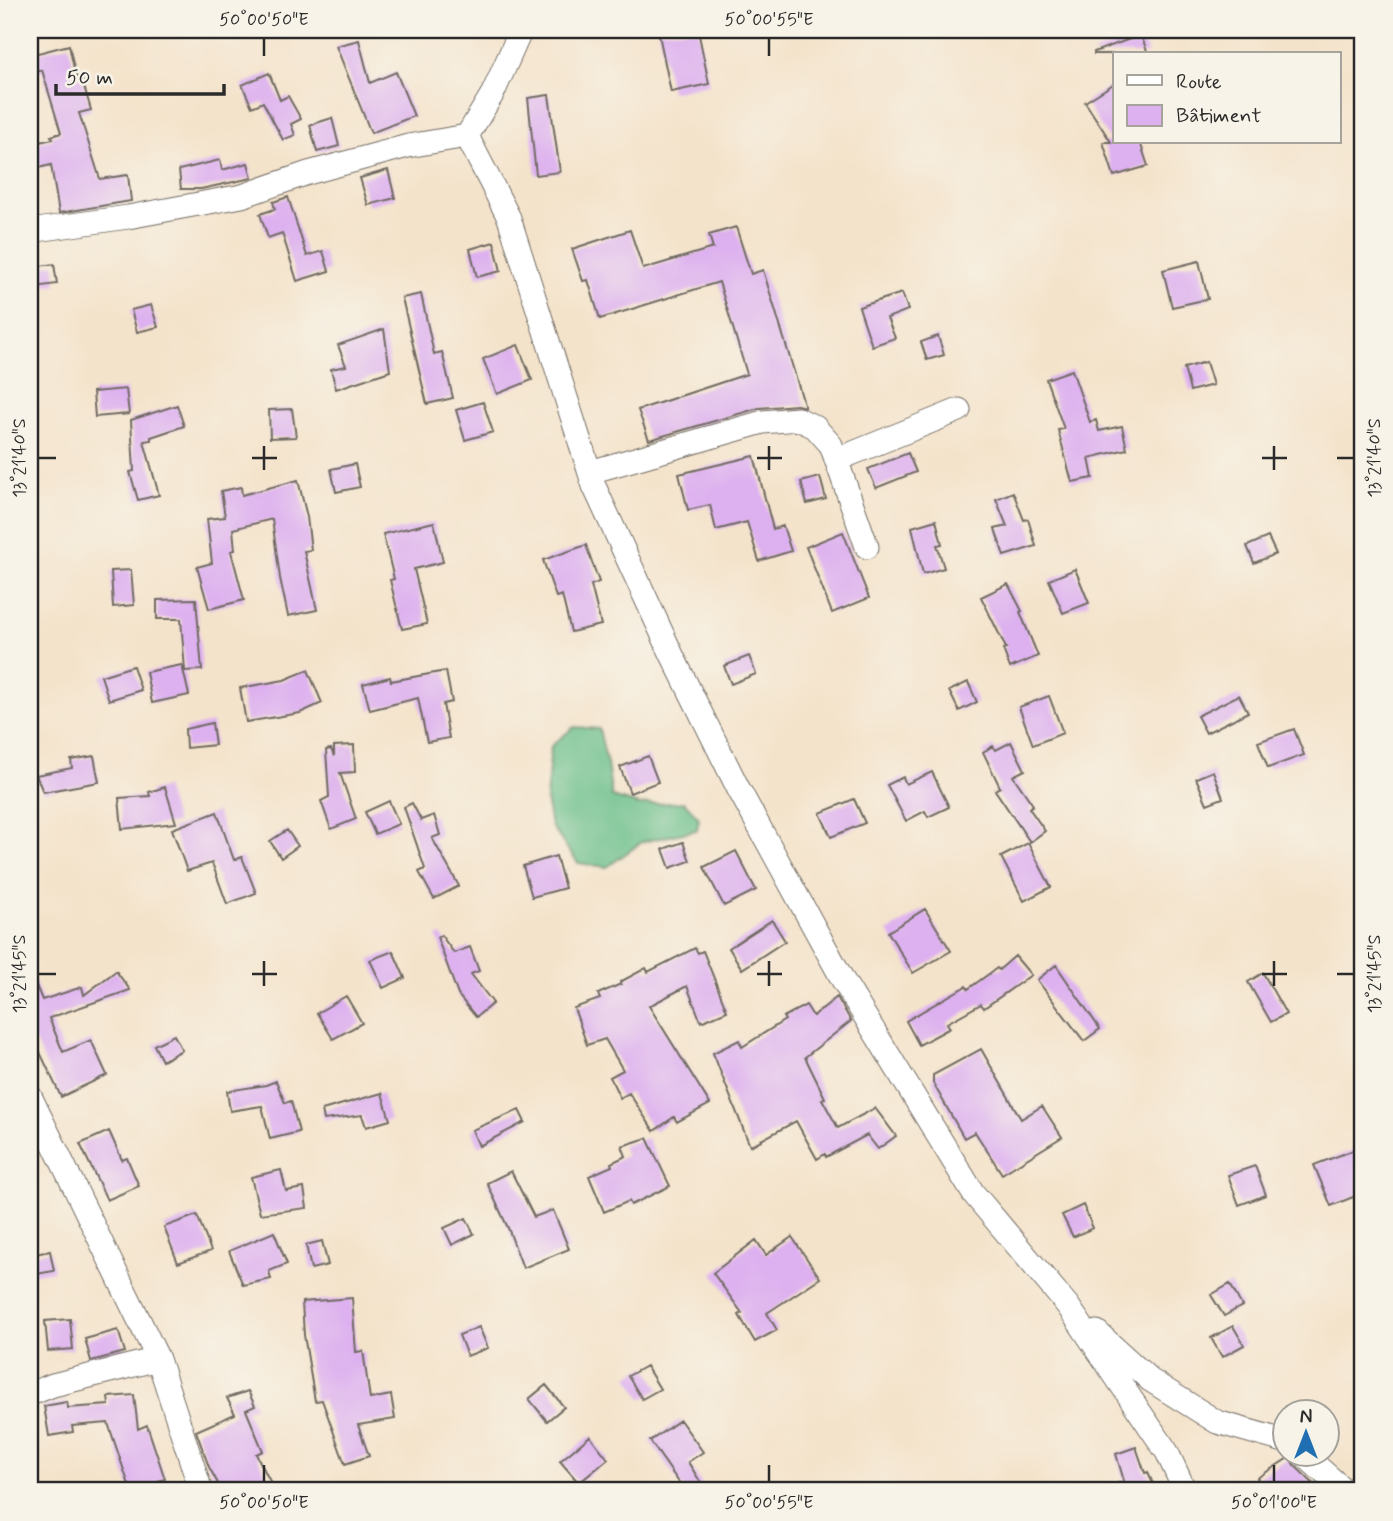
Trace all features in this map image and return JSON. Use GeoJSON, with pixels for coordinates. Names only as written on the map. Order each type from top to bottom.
{"type":"FeatureCollection","features":[{"type":"Feature","properties":{"kind":"street"},"geometry":{"type":"LineString","coordinates":[[30,231],[128,217],[242,196],[309,173],[408,146],[467,136],[493,93],[521,30]]}},
{"type":"Feature","properties":{"kind":"street"},"geometry":{"type":"LineString","coordinates":[[467,136],[509,218],[590,472],[672,655],[738,788],[844,982],[974,1193],[1068,1306],[1167,1452],[1185,1491]]}},
{"type":"Feature","properties":{"kind":"street"},"geometry":{"type":"LineString","coordinates":[[836,460],[959,410]]}},
{"type":"Feature","properties":{"kind":"street"},"geometry":{"type":"LineString","coordinates":[[590,472],[763,422],[798,419],[815,427],[831,445],[867,547]]}},
{"type":"Feature","properties":{"kind":"street"},"geometry":{"type":"LineString","coordinates":[[30,1096],[158,1359],[201,1491]]}},
{"type":"Feature","properties":{"kind":"street"},"geometry":{"type":"LineString","coordinates":[[1068,1306],[1150,1380],[1217,1422],[1270,1437]]}},
{"type":"Feature","properties":{"kind":"street"},"geometry":{"type":"LineString","coordinates":[[30,1394],[52,1385],[158,1359]]}},
{"type":"Feature","properties":{"kind":"street"},"geometry":{"type":"LineString","coordinates":[[1319,1468],[1345,1491]]}},
{"type":"Feature","properties":{"kind":"green space"},"geometry":{"type":"Polygon","coordinates":[[[574,727],[599,729],[612,797],[639,805],[684,802],[699,818],[697,830],[642,842],[607,867],[578,863],[551,826],[546,799],[551,746],[574,727]]]}},
{"type":"Feature","properties":{"kind":"building"},"geometry":{"type":"Polygon","coordinates":[[[658,30],[698,30],[709,84],[671,92],[658,30]]]}},
{"type":"Feature","properties":{"kind":"building"},"geometry":{"type":"Polygon","coordinates":[[[1141,35],[1147,52],[1094,54],[1141,35]]]}},
{"type":"Feature","properties":{"kind":"building"},"geometry":{"type":"Polygon","coordinates":[[[359,40],[370,83],[396,72],[414,116],[371,133],[336,46],[359,40]]]}},
{"type":"Feature","properties":{"kind":"building"},"geometry":{"type":"Polygon","coordinates":[[[69,45],[76,78],[81,76],[91,110],[79,113],[100,179],[128,175],[131,201],[59,213],[51,165],[30,170],[30,144],[53,139],[51,136],[61,133],[42,70],[30,74],[30,55],[69,45]]]}},
{"type":"Feature","properties":{"kind":"building"},"geometry":{"type":"Polygon","coordinates":[[[269,73],[280,100],[288,96],[301,119],[291,124],[295,135],[283,140],[263,102],[252,107],[242,85],[269,73]]]}},
{"type":"Feature","properties":{"kind":"building"},"geometry":{"type":"Polygon","coordinates":[[[1113,84],[1113,144],[1141,144],[1148,166],[1114,176],[1103,142],[1111,142],[1085,102],[1113,84]]]}},
{"type":"Feature","properties":{"kind":"building"},"geometry":{"type":"Polygon","coordinates":[[[549,95],[560,172],[536,175],[528,98],[549,95]]]}},
{"type":"Feature","properties":{"kind":"building"},"geometry":{"type":"Polygon","coordinates":[[[332,118],[339,146],[317,152],[310,125],[332,118]]]}},
{"type":"Feature","properties":{"kind":"building"},"geometry":{"type":"Polygon","coordinates":[[[220,160],[222,170],[248,163],[252,178],[201,189],[181,189],[179,170],[220,160]]]}},
{"type":"Feature","properties":{"kind":"building"},"geometry":{"type":"Polygon","coordinates":[[[388,170],[395,198],[368,205],[360,178],[388,170]]]}},
{"type":"Feature","properties":{"kind":"building"},"geometry":{"type":"Polygon","coordinates":[[[288,197],[307,256],[323,251],[329,271],[297,281],[282,233],[268,238],[260,214],[275,209],[273,202],[288,197]]]}},
{"type":"Feature","properties":{"kind":"building"},"geometry":{"type":"Polygon","coordinates":[[[736,227],[751,274],[763,270],[805,407],[797,405],[759,408],[649,440],[638,410],[747,374],[719,282],[600,319],[588,280],[583,281],[572,249],[630,230],[643,269],[713,248],[709,235],[736,227]]]}},
{"type":"Feature","properties":{"kind":"building"},"geometry":{"type":"Polygon","coordinates":[[[494,242],[501,271],[477,277],[470,249],[494,242]]]}},
{"type":"Feature","properties":{"kind":"building"},"geometry":{"type":"Polygon","coordinates":[[[1199,261],[1208,299],[1172,307],[1163,270],[1199,261]]]}},
{"type":"Feature","properties":{"kind":"building"},"geometry":{"type":"Polygon","coordinates":[[[54,264],[57,284],[35,287],[31,267],[54,264]]]}},
{"type":"Feature","properties":{"kind":"building"},"geometry":{"type":"Polygon","coordinates":[[[902,293],[908,310],[887,318],[895,338],[872,346],[859,307],[902,293]]]}},
{"type":"Feature","properties":{"kind":"building"},"geometry":{"type":"Polygon","coordinates":[[[421,294],[434,354],[442,352],[453,398],[427,404],[402,298],[421,294]]]}},
{"type":"Feature","properties":{"kind":"building"},"geometry":{"type":"Polygon","coordinates":[[[151,305],[158,327],[137,332],[131,310],[151,305]]]}},
{"type":"Feature","properties":{"kind":"building"},"geometry":{"type":"Polygon","coordinates":[[[384,329],[390,371],[336,389],[331,369],[346,366],[338,345],[384,329]]]}},
{"type":"Feature","properties":{"kind":"building"},"geometry":{"type":"Polygon","coordinates":[[[938,336],[944,355],[927,360],[921,342],[938,336]]]}},
{"type":"Feature","properties":{"kind":"building"},"geometry":{"type":"Polygon","coordinates":[[[518,345],[532,380],[497,394],[483,359],[518,345]]]}},
{"type":"Feature","properties":{"kind":"building"},"geometry":{"type":"Polygon","coordinates":[[[1206,362],[1213,385],[1190,391],[1184,368],[1206,362]]]}},
{"type":"Feature","properties":{"kind":"building"},"geometry":{"type":"Polygon","coordinates":[[[1072,370],[1090,422],[1096,420],[1099,431],[1122,426],[1127,449],[1089,458],[1093,478],[1072,482],[1058,430],[1064,429],[1046,379],[1072,370]]]}},
{"type":"Feature","properties":{"kind":"building"},"geometry":{"type":"Polygon","coordinates":[[[126,389],[129,414],[95,417],[93,392],[126,389]]]}},
{"type":"Feature","properties":{"kind":"building"},"geometry":{"type":"Polygon","coordinates":[[[483,402],[493,432],[465,440],[456,410],[483,402]]]}},
{"type":"Feature","properties":{"kind":"building"},"geometry":{"type":"Polygon","coordinates":[[[177,405],[184,426],[144,441],[159,495],[138,500],[130,472],[134,471],[131,420],[177,405]]]}},
{"type":"Feature","properties":{"kind":"building"},"geometry":{"type":"Polygon","coordinates":[[[292,409],[296,437],[270,438],[269,410],[292,409]]]}},
{"type":"Feature","properties":{"kind":"building"},"geometry":{"type":"Polygon","coordinates":[[[908,453],[916,472],[876,488],[868,469],[908,453]]]}},
{"type":"Feature","properties":{"kind":"building"},"geometry":{"type":"Polygon","coordinates":[[[754,456],[773,529],[783,526],[791,551],[759,561],[747,522],[716,530],[710,505],[688,510],[679,474],[754,456]]]}},
{"type":"Feature","properties":{"kind":"building"},"geometry":{"type":"Polygon","coordinates":[[[355,464],[360,487],[336,492],[331,469],[355,464]]]}},
{"type":"Feature","properties":{"kind":"building"},"geometry":{"type":"Polygon","coordinates":[[[820,477],[826,499],[807,504],[801,482],[820,477]]]}},
{"type":"Feature","properties":{"kind":"building"},"geometry":{"type":"Polygon","coordinates":[[[298,480],[311,550],[304,551],[317,610],[288,616],[272,519],[233,529],[235,550],[231,551],[244,600],[209,609],[197,567],[212,563],[207,519],[225,517],[221,491],[241,487],[242,495],[298,480]]]}},
{"type":"Feature","properties":{"kind":"building"},"geometry":{"type":"Polygon","coordinates":[[[1013,492],[1024,520],[1028,519],[1036,546],[1004,556],[995,529],[1007,526],[996,499],[1013,492]]]}},
{"type":"Feature","properties":{"kind":"building"},"geometry":{"type":"Polygon","coordinates":[[[936,520],[942,544],[937,545],[944,568],[923,574],[912,527],[936,520]]]}},
{"type":"Feature","properties":{"kind":"building"},"geometry":{"type":"Polygon","coordinates":[[[434,522],[443,562],[414,569],[427,624],[402,629],[390,580],[394,579],[383,534],[434,522]]]}},
{"type":"Feature","properties":{"kind":"building"},"geometry":{"type":"Polygon","coordinates":[[[843,532],[869,598],[832,613],[806,547],[843,532]]]}},
{"type":"Feature","properties":{"kind":"building"},"geometry":{"type":"Polygon","coordinates":[[[1268,537],[1276,554],[1254,563],[1247,546],[1268,537]]]}},
{"type":"Feature","properties":{"kind":"building"},"geometry":{"type":"Polygon","coordinates":[[[586,545],[599,582],[591,585],[601,625],[571,632],[562,595],[556,597],[543,560],[586,545]]]}},
{"type":"Feature","properties":{"kind":"building"},"geometry":{"type":"Polygon","coordinates":[[[1075,569],[1089,603],[1063,613],[1049,580],[1075,569]]]}},
{"type":"Feature","properties":{"kind":"building"},"geometry":{"type":"Polygon","coordinates":[[[131,570],[134,605],[113,607],[111,571],[131,570]]]}},
{"type":"Feature","properties":{"kind":"building"},"geometry":{"type":"Polygon","coordinates":[[[1008,584],[1022,611],[1020,612],[1038,656],[1010,668],[1003,649],[1006,648],[981,597],[1008,584]]]}},
{"type":"Feature","properties":{"kind":"building"},"geometry":{"type":"Polygon","coordinates":[[[196,599],[202,670],[185,671],[181,619],[157,619],[157,600],[196,599]]]}},
{"type":"Feature","properties":{"kind":"building"},"geometry":{"type":"Polygon","coordinates":[[[749,656],[756,674],[731,684],[724,666],[749,656]]]}},
{"type":"Feature","properties":{"kind":"building"},"geometry":{"type":"Polygon","coordinates":[[[182,665],[189,695],[152,703],[146,672],[182,665]]]}},
{"type":"Feature","properties":{"kind":"building"},"geometry":{"type":"Polygon","coordinates":[[[133,666],[141,690],[109,700],[101,676],[133,666]]]}},
{"type":"Feature","properties":{"kind":"building"},"geometry":{"type":"Polygon","coordinates":[[[308,670],[322,703],[300,713],[246,722],[240,688],[284,680],[308,670]]]}},
{"type":"Feature","properties":{"kind":"building"},"geometry":{"type":"Polygon","coordinates":[[[446,671],[452,702],[443,704],[449,738],[427,742],[418,698],[370,710],[363,684],[390,677],[391,681],[446,671]]]}},
{"type":"Feature","properties":{"kind":"building"},"geometry":{"type":"Polygon","coordinates":[[[968,682],[977,702],[959,711],[949,691],[968,682]]]}},
{"type":"Feature","properties":{"kind":"building"},"geometry":{"type":"Polygon","coordinates":[[[1239,695],[1248,712],[1206,733],[1197,716],[1239,695]]]}},
{"type":"Feature","properties":{"kind":"building"},"geometry":{"type":"Polygon","coordinates":[[[1049,696],[1063,733],[1033,745],[1019,707],[1049,696]]]}},
{"type":"Feature","properties":{"kind":"building"},"geometry":{"type":"Polygon","coordinates":[[[212,723],[215,745],[186,748],[185,729],[212,723]]]}},
{"type":"Feature","properties":{"kind":"building"},"geometry":{"type":"Polygon","coordinates":[[[1294,729],[1304,755],[1268,768],[1258,742],[1294,729]]]}},
{"type":"Feature","properties":{"kind":"building"},"geometry":{"type":"Polygon","coordinates":[[[1011,742],[1025,770],[1013,776],[1033,805],[1029,808],[1045,831],[1030,842],[995,790],[1000,787],[983,752],[993,746],[996,750],[1011,742]]]}},
{"type":"Feature","properties":{"kind":"building"},"geometry":{"type":"Polygon","coordinates":[[[354,745],[355,772],[340,773],[356,819],[331,829],[321,801],[329,797],[326,750],[331,749],[334,756],[334,746],[354,745]]]}},
{"type":"Feature","properties":{"kind":"building"},"geometry":{"type":"Polygon","coordinates":[[[94,756],[99,782],[43,792],[36,775],[72,768],[71,760],[94,756]]]}},
{"type":"Feature","properties":{"kind":"building"},"geometry":{"type":"Polygon","coordinates":[[[648,756],[658,782],[630,793],[620,767],[648,756]]]}},
{"type":"Feature","properties":{"kind":"building"},"geometry":{"type":"Polygon","coordinates":[[[1213,771],[1223,798],[1207,804],[1196,778],[1213,771]]]}},
{"type":"Feature","properties":{"kind":"building"},"geometry":{"type":"Polygon","coordinates":[[[932,772],[949,807],[928,817],[925,811],[906,821],[887,785],[903,777],[906,784],[932,772]]]}},
{"type":"Feature","properties":{"kind":"building"},"geometry":{"type":"Polygon","coordinates":[[[165,787],[176,823],[122,829],[119,798],[150,796],[149,792],[165,787]]]}},
{"type":"Feature","properties":{"kind":"building"},"geometry":{"type":"Polygon","coordinates":[[[854,799],[865,823],[831,837],[820,813],[854,799]]]}},
{"type":"Feature","properties":{"kind":"building"},"geometry":{"type":"Polygon","coordinates":[[[389,801],[399,824],[375,834],[365,812],[389,801]]]}},
{"type":"Feature","properties":{"kind":"building"},"geometry":{"type":"Polygon","coordinates":[[[412,803],[421,820],[434,815],[440,835],[432,838],[459,886],[434,899],[419,872],[425,869],[404,807],[412,803]]]}},
{"type":"Feature","properties":{"kind":"building"},"geometry":{"type":"Polygon","coordinates":[[[217,812],[234,860],[242,857],[256,893],[227,904],[212,863],[187,871],[172,829],[217,812]]]}},
{"type":"Feature","properties":{"kind":"building"},"geometry":{"type":"Polygon","coordinates":[[[287,830],[298,846],[281,858],[270,841],[287,830]]]}},
{"type":"Feature","properties":{"kind":"building"},"geometry":{"type":"Polygon","coordinates":[[[683,842],[690,861],[670,868],[663,849],[683,842]]]}},
{"type":"Feature","properties":{"kind":"building"},"geometry":{"type":"Polygon","coordinates":[[[1028,843],[1051,887],[1024,901],[1001,857],[1028,843]]]}},
{"type":"Feature","properties":{"kind":"building"},"geometry":{"type":"Polygon","coordinates":[[[736,851],[756,890],[724,906],[704,867],[736,851]]]}},
{"type":"Feature","properties":{"kind":"building"},"geometry":{"type":"Polygon","coordinates":[[[556,856],[565,888],[532,897],[523,866],[556,856]]]}},
{"type":"Feature","properties":{"kind":"building"},"geometry":{"type":"Polygon","coordinates":[[[925,909],[951,951],[913,973],[888,932],[925,909]]]}},
{"type":"Feature","properties":{"kind":"building"},"geometry":{"type":"Polygon","coordinates":[[[772,920],[785,941],[742,969],[729,948],[772,920]]]}},
{"type":"Feature","properties":{"kind":"building"},"geometry":{"type":"Polygon","coordinates":[[[441,935],[454,953],[470,947],[479,971],[471,974],[493,1003],[476,1017],[458,995],[437,937],[441,935]]]}},
{"type":"Feature","properties":{"kind":"building"},"geometry":{"type":"Polygon","coordinates":[[[695,948],[698,953],[703,951],[727,1011],[701,1022],[687,986],[649,1006],[710,1104],[677,1122],[674,1117],[654,1131],[629,1093],[620,1098],[610,1077],[623,1070],[605,1039],[587,1045],[574,1008],[600,999],[598,994],[621,984],[620,982],[646,968],[648,972],[695,948]]]}},
{"type":"Feature","properties":{"kind":"building"},"geometry":{"type":"Polygon","coordinates":[[[393,951],[405,978],[383,988],[370,960],[393,951]]]}},
{"type":"Feature","properties":{"kind":"building"},"geometry":{"type":"Polygon","coordinates":[[[1015,956],[1031,975],[984,1008],[981,1004],[947,1023],[950,1028],[919,1045],[906,1021],[966,986],[968,989],[997,968],[999,970],[1015,956]]]}},
{"type":"Feature","properties":{"kind":"building"},"geometry":{"type":"Polygon","coordinates":[[[1056,965],[1100,1029],[1084,1041],[1037,980],[1056,965]]]}},
{"type":"Feature","properties":{"kind":"building"},"geometry":{"type":"Polygon","coordinates":[[[30,971],[42,1000],[82,987],[84,995],[116,971],[130,990],[49,1018],[63,1052],[91,1040],[107,1075],[61,1097],[30,1031],[30,971]]]}},
{"type":"Feature","properties":{"kind":"building"},"geometry":{"type":"Polygon","coordinates":[[[1263,973],[1286,1014],[1271,1022],[1248,982],[1263,973]]]}},
{"type":"Feature","properties":{"kind":"building"},"geometry":{"type":"Polygon","coordinates":[[[346,996],[362,1023],[333,1039],[317,1013],[346,996]]]}},
{"type":"Feature","properties":{"kind":"building"},"geometry":{"type":"Polygon","coordinates":[[[837,997],[851,1021],[805,1057],[825,1098],[822,1099],[838,1128],[875,1108],[896,1136],[878,1149],[867,1135],[817,1159],[796,1121],[750,1146],[713,1053],[739,1040],[742,1047],[785,1020],[783,1017],[806,1005],[813,1016],[837,997]]]}},
{"type":"Feature","properties":{"kind":"building"},"geometry":{"type":"Polygon","coordinates":[[[174,1035],[182,1050],[162,1061],[154,1045],[174,1035]]]}},
{"type":"Feature","properties":{"kind":"building"},"geometry":{"type":"Polygon","coordinates":[[[981,1049],[1021,1119],[1042,1106],[1062,1137],[1002,1174],[975,1132],[964,1138],[933,1083],[933,1075],[981,1049]]]}},
{"type":"Feature","properties":{"kind":"building"},"geometry":{"type":"Polygon","coordinates":[[[276,1081],[285,1103],[291,1101],[299,1132],[270,1139],[262,1106],[230,1111],[227,1091],[276,1081]]]}},
{"type":"Feature","properties":{"kind":"building"},"geometry":{"type":"Polygon","coordinates":[[[382,1093],[390,1120],[366,1127],[362,1115],[324,1120],[322,1110],[382,1093]]]}},
{"type":"Feature","properties":{"kind":"building"},"geometry":{"type":"Polygon","coordinates":[[[519,1110],[525,1122],[479,1146],[472,1130],[519,1110]]]}},
{"type":"Feature","properties":{"kind":"building"},"geometry":{"type":"Polygon","coordinates":[[[109,1131],[122,1160],[127,1158],[139,1186],[107,1200],[80,1144],[109,1131]]]}},
{"type":"Feature","properties":{"kind":"building"},"geometry":{"type":"Polygon","coordinates":[[[647,1138],[670,1186],[631,1205],[629,1201],[604,1212],[589,1176],[612,1166],[611,1163],[626,1156],[622,1146],[647,1138]]]}},
{"type":"Feature","properties":{"kind":"building"},"geometry":{"type":"Polygon","coordinates":[[[1356,1149],[1363,1168],[1363,1193],[1331,1206],[1314,1165],[1356,1149]]]}},
{"type":"Feature","properties":{"kind":"building"},"geometry":{"type":"Polygon","coordinates":[[[1255,1166],[1266,1195],[1239,1205],[1228,1175],[1255,1166]]]}},
{"type":"Feature","properties":{"kind":"building"},"geometry":{"type":"Polygon","coordinates":[[[281,1170],[286,1191],[304,1188],[307,1208],[260,1214],[251,1177],[281,1170]]]}},
{"type":"Feature","properties":{"kind":"building"},"geometry":{"type":"Polygon","coordinates":[[[511,1171],[534,1217],[553,1210],[569,1249],[523,1268],[487,1183],[511,1171]]]}},
{"type":"Feature","properties":{"kind":"building"},"geometry":{"type":"Polygon","coordinates":[[[1083,1205],[1093,1228],[1073,1237],[1062,1215],[1083,1205]]]}},
{"type":"Feature","properties":{"kind":"building"},"geometry":{"type":"Polygon","coordinates":[[[197,1215],[211,1251],[178,1263],[164,1227],[197,1215]]]}},
{"type":"Feature","properties":{"kind":"building"},"geometry":{"type":"Polygon","coordinates":[[[466,1218],[474,1234],[452,1245],[444,1228],[466,1218]]]}},
{"type":"Feature","properties":{"kind":"building"},"geometry":{"type":"Polygon","coordinates":[[[274,1232],[287,1264],[269,1271],[271,1279],[243,1285],[229,1251],[274,1232]]]}},
{"type":"Feature","properties":{"kind":"building"},"geometry":{"type":"Polygon","coordinates":[[[792,1237],[820,1278],[767,1313],[777,1330],[755,1342],[739,1315],[742,1313],[713,1273],[756,1240],[766,1255],[792,1237]]]}},
{"type":"Feature","properties":{"kind":"building"},"geometry":{"type":"Polygon","coordinates":[[[322,1241],[328,1265],[311,1269],[306,1245],[322,1241]]]}},
{"type":"Feature","properties":{"kind":"building"},"geometry":{"type":"Polygon","coordinates":[[[50,1251],[54,1271],[30,1275],[30,1255],[50,1251]]]}},
{"type":"Feature","properties":{"kind":"building"},"geometry":{"type":"Polygon","coordinates":[[[1230,1284],[1242,1306],[1224,1316],[1211,1295],[1230,1284]]]}},
{"type":"Feature","properties":{"kind":"building"},"geometry":{"type":"Polygon","coordinates":[[[352,1298],[356,1352],[363,1351],[370,1399],[391,1395],[395,1419],[358,1425],[369,1456],[345,1464],[322,1400],[315,1401],[304,1335],[302,1302],[352,1298]]]}},
{"type":"Feature","properties":{"kind":"building"},"geometry":{"type":"Polygon","coordinates":[[[70,1319],[73,1349],[48,1351],[45,1321],[70,1319]]]}},
{"type":"Feature","properties":{"kind":"building"},"geometry":{"type":"Polygon","coordinates":[[[1233,1326],[1244,1345],[1222,1357],[1211,1338],[1233,1326]]]}},
{"type":"Feature","properties":{"kind":"building"},"geometry":{"type":"Polygon","coordinates":[[[479,1327],[488,1348],[467,1356],[459,1335],[479,1327]]]}},
{"type":"Feature","properties":{"kind":"building"},"geometry":{"type":"Polygon","coordinates":[[[118,1330],[125,1352],[91,1361],[85,1339],[118,1330]]]}},
{"type":"Feature","properties":{"kind":"building"},"geometry":{"type":"Polygon","coordinates":[[[646,1366],[660,1389],[642,1399],[628,1376],[646,1366]]]}},
{"type":"Feature","properties":{"kind":"building"},"geometry":{"type":"Polygon","coordinates":[[[546,1385],[564,1407],[547,1421],[529,1399],[546,1385]]]}},
{"type":"Feature","properties":{"kind":"building"},"geometry":{"type":"Polygon","coordinates":[[[248,1391],[255,1406],[246,1410],[263,1451],[256,1454],[275,1491],[222,1491],[209,1467],[196,1431],[235,1414],[227,1398],[248,1391]]]}},
{"type":"Feature","properties":{"kind":"building"},"geometry":{"type":"Polygon","coordinates":[[[134,1395],[138,1429],[147,1425],[165,1479],[158,1481],[161,1491],[131,1491],[108,1423],[72,1426],[73,1432],[49,1436],[44,1406],[67,1402],[68,1408],[109,1405],[108,1397],[134,1395]]]}},
{"type":"Feature","properties":{"kind":"building"},"geometry":{"type":"Polygon","coordinates":[[[680,1420],[703,1452],[688,1462],[706,1491],[685,1491],[650,1441],[680,1420]]]}},
{"type":"Feature","properties":{"kind":"building"},"geometry":{"type":"Polygon","coordinates":[[[590,1436],[608,1459],[579,1483],[560,1461],[590,1436]]]}},
{"type":"Feature","properties":{"kind":"building"},"geometry":{"type":"Polygon","coordinates":[[[1136,1447],[1145,1473],[1148,1472],[1156,1491],[1102,1491],[1124,1481],[1116,1454],[1136,1447]]]}},
{"type":"Feature","properties":{"kind":"building"},"geometry":{"type":"Polygon","coordinates":[[[1273,1468],[1297,1468],[1321,1491],[1265,1491],[1257,1478],[1273,1468]]]}}]}
